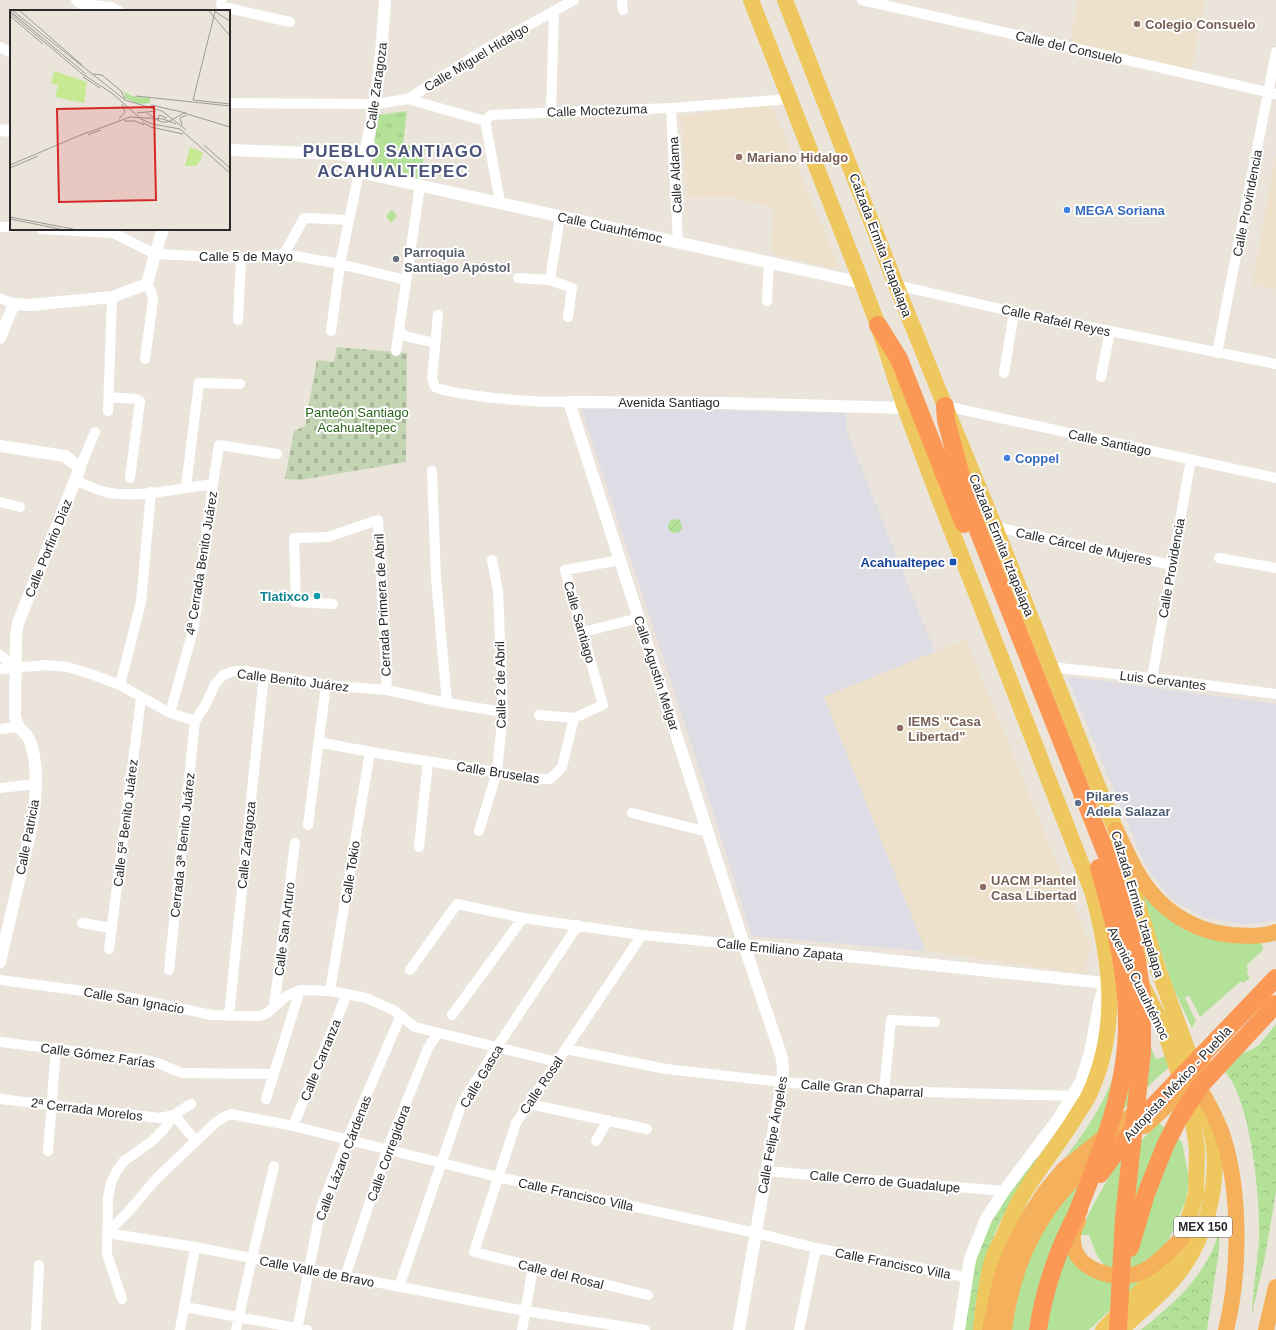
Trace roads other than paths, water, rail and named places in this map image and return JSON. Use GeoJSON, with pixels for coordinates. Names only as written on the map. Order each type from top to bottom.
{"type":"FeatureCollection","features":[{"type":"Feature","properties":{"kind":"highway"},"geometry":{"type":"LineString","coordinates":[[878,325],[898,358],[1098,864],[1110,909],[1123,972],[1128,1019],[1125,1055],[1116,1104],[1101,1151],[1074,1220]]}},
{"type":"Feature","properties":{"kind":"highway"},"geometry":{"type":"LineString","coordinates":[[945,406],[946,420],[970,510],[1107,856],[1120,893],[1137,960],[1142,996],[1142,1052],[1124,1218],[1118,1330]]}},
{"type":"Feature","properties":{"kind":"highway"},"geometry":{"type":"LineString","coordinates":[[1116,830],[1149,890],[1165,907],[1180,918],[1207,930],[1225,934],[1246,936],[1276,932]]}},
{"type":"Feature","properties":{"kind":"highway","name":"Autopista México - Puebla"},"geometry":{"type":"LineString","coordinates":[[1038,1330],[1051,1276],[1074,1220],[1106,1164],[1140,1120],[1276,978]]}},
{"type":"Feature","properties":{"kind":"highway"},"geometry":{"type":"LineString","coordinates":[[990,1330],[999,1286],[1012,1249],[1027,1220],[1045,1192],[1064,1169],[1213,1050],[1276,982]]}},
{"type":"Feature","properties":{"kind":"highway"},"geometry":{"type":"LineString","coordinates":[[1004,1330],[1013,1284],[1020,1260],[1036,1230],[1060,1194],[1078,1175],[1224,1049],[1276,990]]}},
{"type":"Feature","properties":{"kind":"highway"},"geometry":{"type":"LineString","coordinates":[[1182,1238],[1152,1266],[1139,1273],[1122,1276],[1104,1274],[1088,1266],[1075,1252],[1073,1241],[1074,1230],[1083,1209],[1101,1177],[1121,1151],[1276,1004]]}},
{"type":"Feature","properties":{"kind":"highway","name":"Autopista México - Puebla"},"geometry":{"type":"LineString","coordinates":[[1120,1287],[1138,1218],[1154,1174],[1178,1120],[1276,1004]]}},
{"type":"Feature","properties":{"kind":"highway"},"geometry":{"type":"LineString","coordinates":[[1202,1091],[1223,1137],[1229,1159],[1234,1198],[1236,1240],[1234,1277],[1232,1305],[1226,1330]]}},
{"type":"Feature","properties":{"kind":"highway"},"geometry":{"type":"LineString","coordinates":[[1266,1330],[1276,1287]]}},
{"type":"Feature","properties":{"kind":"main road"},"geometry":{"type":"LineString","coordinates":[[751,0],[862,283],[878,325],[905,408],[1092,891],[1107,953],[1109,1013],[1100,1068],[1048,1146],[992,1260],[985,1293],[981,1330]]}},
{"type":"Feature","properties":{"kind":"main road","name":"Calzada Ermita Iztapalapa"},"geometry":{"type":"LineString","coordinates":[[785,0],[896,285],[996,527],[1116,830],[1157,966],[1176,1042],[1202,1091]]}},
{"type":"Feature","properties":{"kind":"main road"},"geometry":{"type":"LineString","coordinates":[[1076,851],[1096,868],[1105,869],[1114,866],[1118,861],[1121,846]]}},
{"type":"Feature","properties":{"kind":"main road","name":"Avenida Cuauhtémoc"},"geometry":{"type":"LineString","coordinates":[[1092,891],[1159,1018],[1176,1042],[1192,1114],[1197,1149],[1196,1194],[1182,1238],[1164,1267],[1103,1330]]}},
{"type":"Feature","properties":{"kind":"main road","name":"MEX 150"},"geometry":{"type":"LineString","coordinates":[[1121,1330],[1177,1275],[1190,1256],[1202,1231],[1214,1178],[1214,1147],[1202,1091]]}},
{"type":"Feature","properties":{"kind":"street"},"geometry":{"type":"LineString","coordinates":[[76,0],[81,4],[112,7],[117,10]]}},
{"type":"Feature","properties":{"kind":"street"},"geometry":{"type":"LineString","coordinates":[[222,0],[221,5],[224,7],[290,22]]}},
{"type":"Feature","properties":{"kind":"street","name":"Calle Zaragoza"},"geometry":{"type":"LineString","coordinates":[[331,331],[340,264],[376,104],[385,0]]}},
{"type":"Feature","properties":{"kind":"street","name":"Calle Miguel Hidalgo"},"geometry":{"type":"LineString","coordinates":[[376,104],[408,99],[484,50],[574,0]]}},
{"type":"Feature","properties":{"kind":"street","name":"Calle del Consuelo"},"geometry":{"type":"LineString","coordinates":[[862,0],[1272,93]]}},
{"type":"Feature","properties":{"kind":"street"},"geometry":{"type":"LineString","coordinates":[[551,112],[554,11]]}},
{"type":"Feature","properties":{"kind":"street"},"geometry":{"type":"LineString","coordinates":[[0,47],[10,52]]}},
{"type":"Feature","properties":{"kind":"street","name":"Calle Provindencia"},"geometry":{"type":"LineString","coordinates":[[1217,353],[1272,93],[1276,52]]}},
{"type":"Feature","properties":{"kind":"street"},"geometry":{"type":"LineString","coordinates":[[408,99],[485,121],[500,202]]}},
{"type":"Feature","properties":{"kind":"street","name":"Calle Moctezuma"},"geometry":{"type":"LineString","coordinates":[[485,121],[491,115],[671,108],[790,99]]}},
{"type":"Feature","properties":{"kind":"street"},"geometry":{"type":"LineString","coordinates":[[230,103],[376,104]]}},
{"type":"Feature","properties":{"kind":"street","name":"Calle Aldama"},"geometry":{"type":"LineString","coordinates":[[671,108],[678,242]]}},
{"type":"Feature","properties":{"kind":"street"},"geometry":{"type":"LineString","coordinates":[[0,130],[10,131]]}},
{"type":"Feature","properties":{"kind":"street","name":"Calle Cuauhtémoc"},"geometry":{"type":"LineString","coordinates":[[230,150],[340,154],[361,166],[420,185],[862,283]]}},
{"type":"Feature","properties":{"kind":"street"},"geometry":{"type":"LineString","coordinates":[[396,351],[420,185]]}},
{"type":"Feature","properties":{"kind":"street"},"geometry":{"type":"LineString","coordinates":[[550,280],[560,216]]}},
{"type":"Feature","properties":{"kind":"street"},"geometry":{"type":"LineString","coordinates":[[284,254],[304,218],[349,220]]}},
{"type":"Feature","properties":{"kind":"street","name":"Calle 5 de Mayo"},"geometry":{"type":"LineString","coordinates":[[59,230],[113,233],[155,254],[241,258],[284,254],[340,264],[406,280]]}},
{"type":"Feature","properties":{"kind":"street"},"geometry":{"type":"LineString","coordinates":[[145,359],[153,300],[152,293],[147,284],[163,230]]}},
{"type":"Feature","properties":{"kind":"street"},"geometry":{"type":"LineString","coordinates":[[238,320],[241,258]]}},
{"type":"Feature","properties":{"kind":"street"},"geometry":{"type":"LineString","coordinates":[[767,301],[769,263]]}},
{"type":"Feature","properties":{"kind":"street"},"geometry":{"type":"LineString","coordinates":[[518,278],[550,280],[572,288],[568,317]]}},
{"type":"Feature","properties":{"kind":"street"},"geometry":{"type":"LineString","coordinates":[[0,298],[14,304],[30,305],[112,297],[147,284]]}},
{"type":"Feature","properties":{"kind":"street","name":"Calle Rafaél Reyes"},"geometry":{"type":"LineString","coordinates":[[896,285],[1014,312],[1217,353]]}},
{"type":"Feature","properties":{"kind":"street"},"geometry":{"type":"LineString","coordinates":[[108,411],[112,297]]}},
{"type":"Feature","properties":{"kind":"street"},"geometry":{"type":"LineString","coordinates":[[0,338],[14,304]]}},
{"type":"Feature","properties":{"kind":"street"},"geometry":{"type":"LineString","coordinates":[[1004,372],[1014,312]]}},
{"type":"Feature","properties":{"kind":"street"},"geometry":{"type":"LineString","coordinates":[[398,332],[405,336],[434,343],[438,315]]}},
{"type":"Feature","properties":{"kind":"street"},"geometry":{"type":"LineString","coordinates":[[1101,377],[1110,332]]}},
{"type":"Feature","properties":{"kind":"street","name":"Avenida Santiago"},"geometry":{"type":"LineString","coordinates":[[434,343],[432,378],[435,387],[444,391],[495,399],[533,402],[723,403],[905,408]]}},
{"type":"Feature","properties":{"kind":"street"},"geometry":{"type":"LineString","coordinates":[[1217,353],[1276,364]]}},
{"type":"Feature","properties":{"kind":"street"},"geometry":{"type":"LineString","coordinates":[[186,487],[199,383],[240,384]]}},
{"type":"Feature","properties":{"kind":"street"},"geometry":{"type":"LineString","coordinates":[[109,397],[136,399],[140,401],[130,478]]}},
{"type":"Feature","properties":{"kind":"street","name":"Calle Agustín Melgar"},"geometry":{"type":"LineString","coordinates":[[569,402],[744,945]]}},
{"type":"Feature","properties":{"kind":"street","name":"Calle Santiago"},"geometry":{"type":"LineString","coordinates":[[945,406],[1276,478]]}},
{"type":"Feature","properties":{"kind":"street","name":"Calle Porfirio Díaz"},"geometry":{"type":"LineString","coordinates":[[15,668],[18,623],[95,432]]}},
{"type":"Feature","properties":{"kind":"street","name":"4ª Cerrada Benito Juárez"},"geometry":{"type":"LineString","coordinates":[[170,713],[194,626],[219,445],[277,454]]}},
{"type":"Feature","properties":{"kind":"street"},"geometry":{"type":"LineString","coordinates":[[0,446],[65,456],[80,468]]}},
{"type":"Feature","properties":{"kind":"street","name":"Calle Providencia"},"geometry":{"type":"LineString","coordinates":[[1152,678],[1191,459]]}},
{"type":"Feature","properties":{"kind":"street"},"geometry":{"type":"LineString","coordinates":[[432,471],[436,578],[447,703]]}},
{"type":"Feature","properties":{"kind":"street"},"geometry":{"type":"LineString","coordinates":[[75,480],[109,493],[123,494],[213,484]]}},
{"type":"Feature","properties":{"kind":"street"},"geometry":{"type":"LineString","coordinates":[[120,685],[141,602],[151,492]]}},
{"type":"Feature","properties":{"kind":"street"},"geometry":{"type":"LineString","coordinates":[[0,502],[20,507]]}},
{"type":"Feature","properties":{"kind":"street","name":"Cerrada Primera de Abril"},"geometry":{"type":"LineString","coordinates":[[333,604],[296,602],[294,538],[328,537],[378,520],[387,690]]}},
{"type":"Feature","properties":{"kind":"street","name":"Calle Cárcel de Mujeres"},"geometry":{"type":"LineString","coordinates":[[996,527],[1172,565]]}},
{"type":"Feature","properties":{"kind":"street"},"geometry":{"type":"LineString","coordinates":[[1219,558],[1276,568]]}},
{"type":"Feature","properties":{"kind":"street","name":"Calle 2 de Abril"},"geometry":{"type":"LineString","coordinates":[[479,831],[497,772],[503,712],[498,592],[492,560]]}},
{"type":"Feature","properties":{"kind":"street","name":"Calle Santiago"},"geometry":{"type":"LineString","coordinates":[[574,718],[603,705],[565,570],[620,560]]}},
{"type":"Feature","properties":{"kind":"street"},"geometry":{"type":"LineString","coordinates":[[583,632],[639,618]]}},
{"type":"Feature","properties":{"kind":"street"},"geometry":{"type":"LineString","coordinates":[[0,655],[15,668]]}},
{"type":"Feature","properties":{"kind":"street"},"geometry":{"type":"LineString","coordinates":[[0,669],[47,665],[67,667],[120,685],[170,713],[195,721]]}},
{"type":"Feature","properties":{"kind":"street","name":"Luis Cervantes"},"geometry":{"type":"LineString","coordinates":[[1051,667],[1276,694]]}},
{"type":"Feature","properties":{"kind":"street","name":"Calle Patricia"},"geometry":{"type":"LineString","coordinates":[[0,962],[35,807],[36,784],[33,750],[27,736],[18,726],[15,716],[15,668]]}},
{"type":"Feature","properties":{"kind":"street","name":"Calle Benito Juárez"},"geometry":{"type":"LineString","coordinates":[[195,721],[206,704],[215,684],[223,675],[234,671],[246,671],[326,685],[387,690],[447,703],[503,712]]}},
{"type":"Feature","properties":{"kind":"street","name":"Calle Zaragoza"},"geometry":{"type":"LineString","coordinates":[[229,1016],[264,674]]}},
{"type":"Feature","properties":{"kind":"street"},"geometry":{"type":"LineString","coordinates":[[308,825],[326,685]]}},
{"type":"Feature","properties":{"kind":"street","name":"Calle 5ª Benito Juárez"},"geometry":{"type":"LineString","coordinates":[[109,949],[141,698]]}},
{"type":"Feature","properties":{"kind":"street"},"geometry":{"type":"LineString","coordinates":[[539,715],[574,718]]}},
{"type":"Feature","properties":{"kind":"street","name":"Calle Bruselas"},"geometry":{"type":"LineString","coordinates":[[319,742],[370,752],[497,772],[535,780],[550,779],[562,768],[574,718]]}},
{"type":"Feature","properties":{"kind":"street","name":"Cerrada 3ª Benito Juárez"},"geometry":{"type":"LineString","coordinates":[[169,970],[195,721]]}},
{"type":"Feature","properties":{"kind":"street"},"geometry":{"type":"LineString","coordinates":[[0,729],[18,726]]}},
{"type":"Feature","properties":{"kind":"street","name":"Calle Tokio"},"geometry":{"type":"LineString","coordinates":[[330,991],[370,752]]}},
{"type":"Feature","properties":{"kind":"street"},"geometry":{"type":"LineString","coordinates":[[419,847],[428,761]]}},
{"type":"Feature","properties":{"kind":"street"},"geometry":{"type":"LineString","coordinates":[[0,788],[36,784]]}},
{"type":"Feature","properties":{"kind":"street"},"geometry":{"type":"LineString","coordinates":[[632,813],[708,832]]}},
{"type":"Feature","properties":{"kind":"street","name":"Calle San Arturo"},"geometry":{"type":"LineString","coordinates":[[271,1010],[295,843]]}},
{"type":"Feature","properties":{"kind":"street","name":"Calle Emiliano Zapata"},"geometry":{"type":"LineString","coordinates":[[410,970],[457,904],[523,918],[642,935],[1107,983]]}},
{"type":"Feature","properties":{"kind":"street"},"geometry":{"type":"LineString","coordinates":[[452,1015],[523,918]]}},
{"type":"Feature","properties":{"kind":"street"},"geometry":{"type":"LineString","coordinates":[[82,923],[111,928]]}},
{"type":"Feature","properties":{"kind":"street","name":"Calle Gasca"},"geometry":{"type":"LineString","coordinates":[[399,1287],[440,1163],[462,1103],[497,1047],[578,925]]}},
{"type":"Feature","properties":{"kind":"street","name":"Calle Rosal"},"geometry":{"type":"LineString","coordinates":[[474,1252],[516,1123],[642,935]]}},
{"type":"Feature","properties":{"kind":"street","name":"Calle Felipe Ángeles"},"geometry":{"type":"LineString","coordinates":[[739,1330],[783,1070],[782,1058],[744,945]]}},
{"type":"Feature","properties":{"kind":"street","name":"Calle San Ignacio"},"geometry":{"type":"LineString","coordinates":[[0,980],[121,996],[212,1015],[229,1016],[260,1016],[271,1010],[285,997],[300,990],[330,991],[366,998],[379,1003],[401,1015],[415,1027],[557,1062]]}},
{"type":"Feature","properties":{"kind":"street"},"geometry":{"type":"LineString","coordinates":[[266,1099],[300,990]]}},
{"type":"Feature","properties":{"kind":"street","name":"Calle Carranza"},"geometry":{"type":"LineString","coordinates":[[293,1126],[347,994]]}},
{"type":"Feature","properties":{"kind":"street","name":"Calle Lázaro Cárdenas"},"geometry":{"type":"LineString","coordinates":[[300,1329],[309,1270],[321,1208],[346,1140],[401,1015]]}},
{"type":"Feature","properties":{"kind":"street"},"geometry":{"type":"LineString","coordinates":[[884,1091],[891,1020],[935,1022]]}},
{"type":"Feature","properties":{"kind":"street","name":"Calle Corregidora"},"geometry":{"type":"LineString","coordinates":[[345,1277],[387,1150],[428,1048],[438,1033]]}},
{"type":"Feature","properties":{"kind":"street","name":"Calle Gómez Farías"},"geometry":{"type":"LineString","coordinates":[[0,1042],[151,1061],[160,1063],[182,1073],[274,1074]]}},
{"type":"Feature","properties":{"kind":"street"},"geometry":{"type":"LineString","coordinates":[[48,1151],[56,1048]]}},
{"type":"Feature","properties":{"kind":"street","name":"Calle Gran Chaparral"},"geometry":{"type":"LineString","coordinates":[[566,1049],[666,1069],[782,1082],[884,1091],[1081,1096]]}},
{"type":"Feature","properties":{"kind":"street","name":"2ª Cerrada Morelos"},"geometry":{"type":"LineString","coordinates":[[0,1099],[160,1118],[174,1115]]}},
{"type":"Feature","properties":{"kind":"street"},"geometry":{"type":"LineString","coordinates":[[122,1299],[107,1254],[108,1198],[111,1183],[116,1172],[124,1161],[158,1135],[174,1115],[191,1104]]}},
{"type":"Feature","properties":{"kind":"street"},"geometry":{"type":"LineString","coordinates":[[529,1104],[647,1129]]}},
{"type":"Feature","properties":{"kind":"street","name":"Calle Francisco Villa"},"geometry":{"type":"LineString","coordinates":[[107,1234],[158,1177],[215,1123],[231,1114],[293,1126],[498,1178],[756,1233],[816,1248],[966,1277]]}},
{"type":"Feature","properties":{"kind":"street"},"geometry":{"type":"LineString","coordinates":[[174,1115],[196,1141]]}},
{"type":"Feature","properties":{"kind":"street"},"geometry":{"type":"LineString","coordinates":[[596,1142],[608,1120]]}},
{"type":"Feature","properties":{"kind":"street"},"geometry":{"type":"LineString","coordinates":[[959,1330],[970,1258],[986,1219],[1004,1191],[1048,1146]]}},
{"type":"Feature","properties":{"kind":"street"},"geometry":{"type":"LineString","coordinates":[[236,1330],[274,1166]]}},
{"type":"Feature","properties":{"kind":"street","name":"Calle Cerro de Guadalupe"},"geometry":{"type":"LineString","coordinates":[[766,1171],[1004,1191]]}},
{"type":"Feature","properties":{"kind":"street","name":"Calle Valle de Bravo"},"geometry":{"type":"LineString","coordinates":[[107,1234],[195,1247],[525,1311]]}},
{"type":"Feature","properties":{"kind":"street"},"geometry":{"type":"LineString","coordinates":[[180,1330],[195,1247]]}},
{"type":"Feature","properties":{"kind":"street"},"geometry":{"type":"LineString","coordinates":[[799,1330],[816,1248]]}},
{"type":"Feature","properties":{"kind":"street","name":"Calle del Rosal"},"geometry":{"type":"LineString","coordinates":[[474,1252],[533,1268],[648,1295]]}},
{"type":"Feature","properties":{"kind":"street"},"geometry":{"type":"LineString","coordinates":[[36,1330],[39,1265]]}},
{"type":"Feature","properties":{"kind":"street"},"geometry":{"type":"LineString","coordinates":[[522,1330],[533,1268]]}},
{"type":"Feature","properties":{"kind":"street"},"geometry":{"type":"LineString","coordinates":[[185,1307],[300,1329]]}},
{"type":"Feature","properties":{"kind":"street"},"geometry":{"type":"LineString","coordinates":[[525,1311],[645,1330]]}},
{"type":"Feature","properties":{"kind":"place","name":"Colegio Consuelo"},"geometry":{"type":"Point","coordinates":[1137,24]}},
{"type":"Feature","properties":{"kind":"place","name":"Mariano Hidalgo"},"geometry":{"type":"Point","coordinates":[739,157]}},
{"type":"Feature","properties":{"kind":"place","name":"MEGA Soriana"},"geometry":{"type":"Point","coordinates":[1067,210]}},
{"type":"Feature","properties":{"kind":"place","name":"Parroquia Santiago Apóstol"},"geometry":{"type":"Point","coordinates":[396,259]}},
{"type":"Feature","properties":{"kind":"place","name":"Coppel"},"geometry":{"type":"Point","coordinates":[1007,458]}},
{"type":"Feature","properties":{"kind":"place","name":"Acahualtepec"},"geometry":{"type":"Point","coordinates":[953,562]}},
{"type":"Feature","properties":{"kind":"place","name":"Tlatixco"},"geometry":{"type":"Point","coordinates":[317,596]}},
{"type":"Feature","properties":{"kind":"place","name":"IEMS \"Casa Libertad\""},"geometry":{"type":"Point","coordinates":[900,728]}},
{"type":"Feature","properties":{"kind":"place","name":"Pilares Adela Salazar"},"geometry":{"type":"Point","coordinates":[1078,803]}},
{"type":"Feature","properties":{"kind":"place","name":"UACM Plantel Casa Libertad"},"geometry":{"type":"Point","coordinates":[983,887]}},
{"type":"Feature","properties":{"kind":"district","name":"PUEBLO SANTIAGO ACAHUALTEPEC"},"geometry":{"type":"Point","coordinates":[393,161]}},
{"type":"Feature","properties":{"kind":"park label","name":"Panteón Santiago Acahualtepec"},"geometry":{"type":"Point","coordinates":[357,420]}}]}
